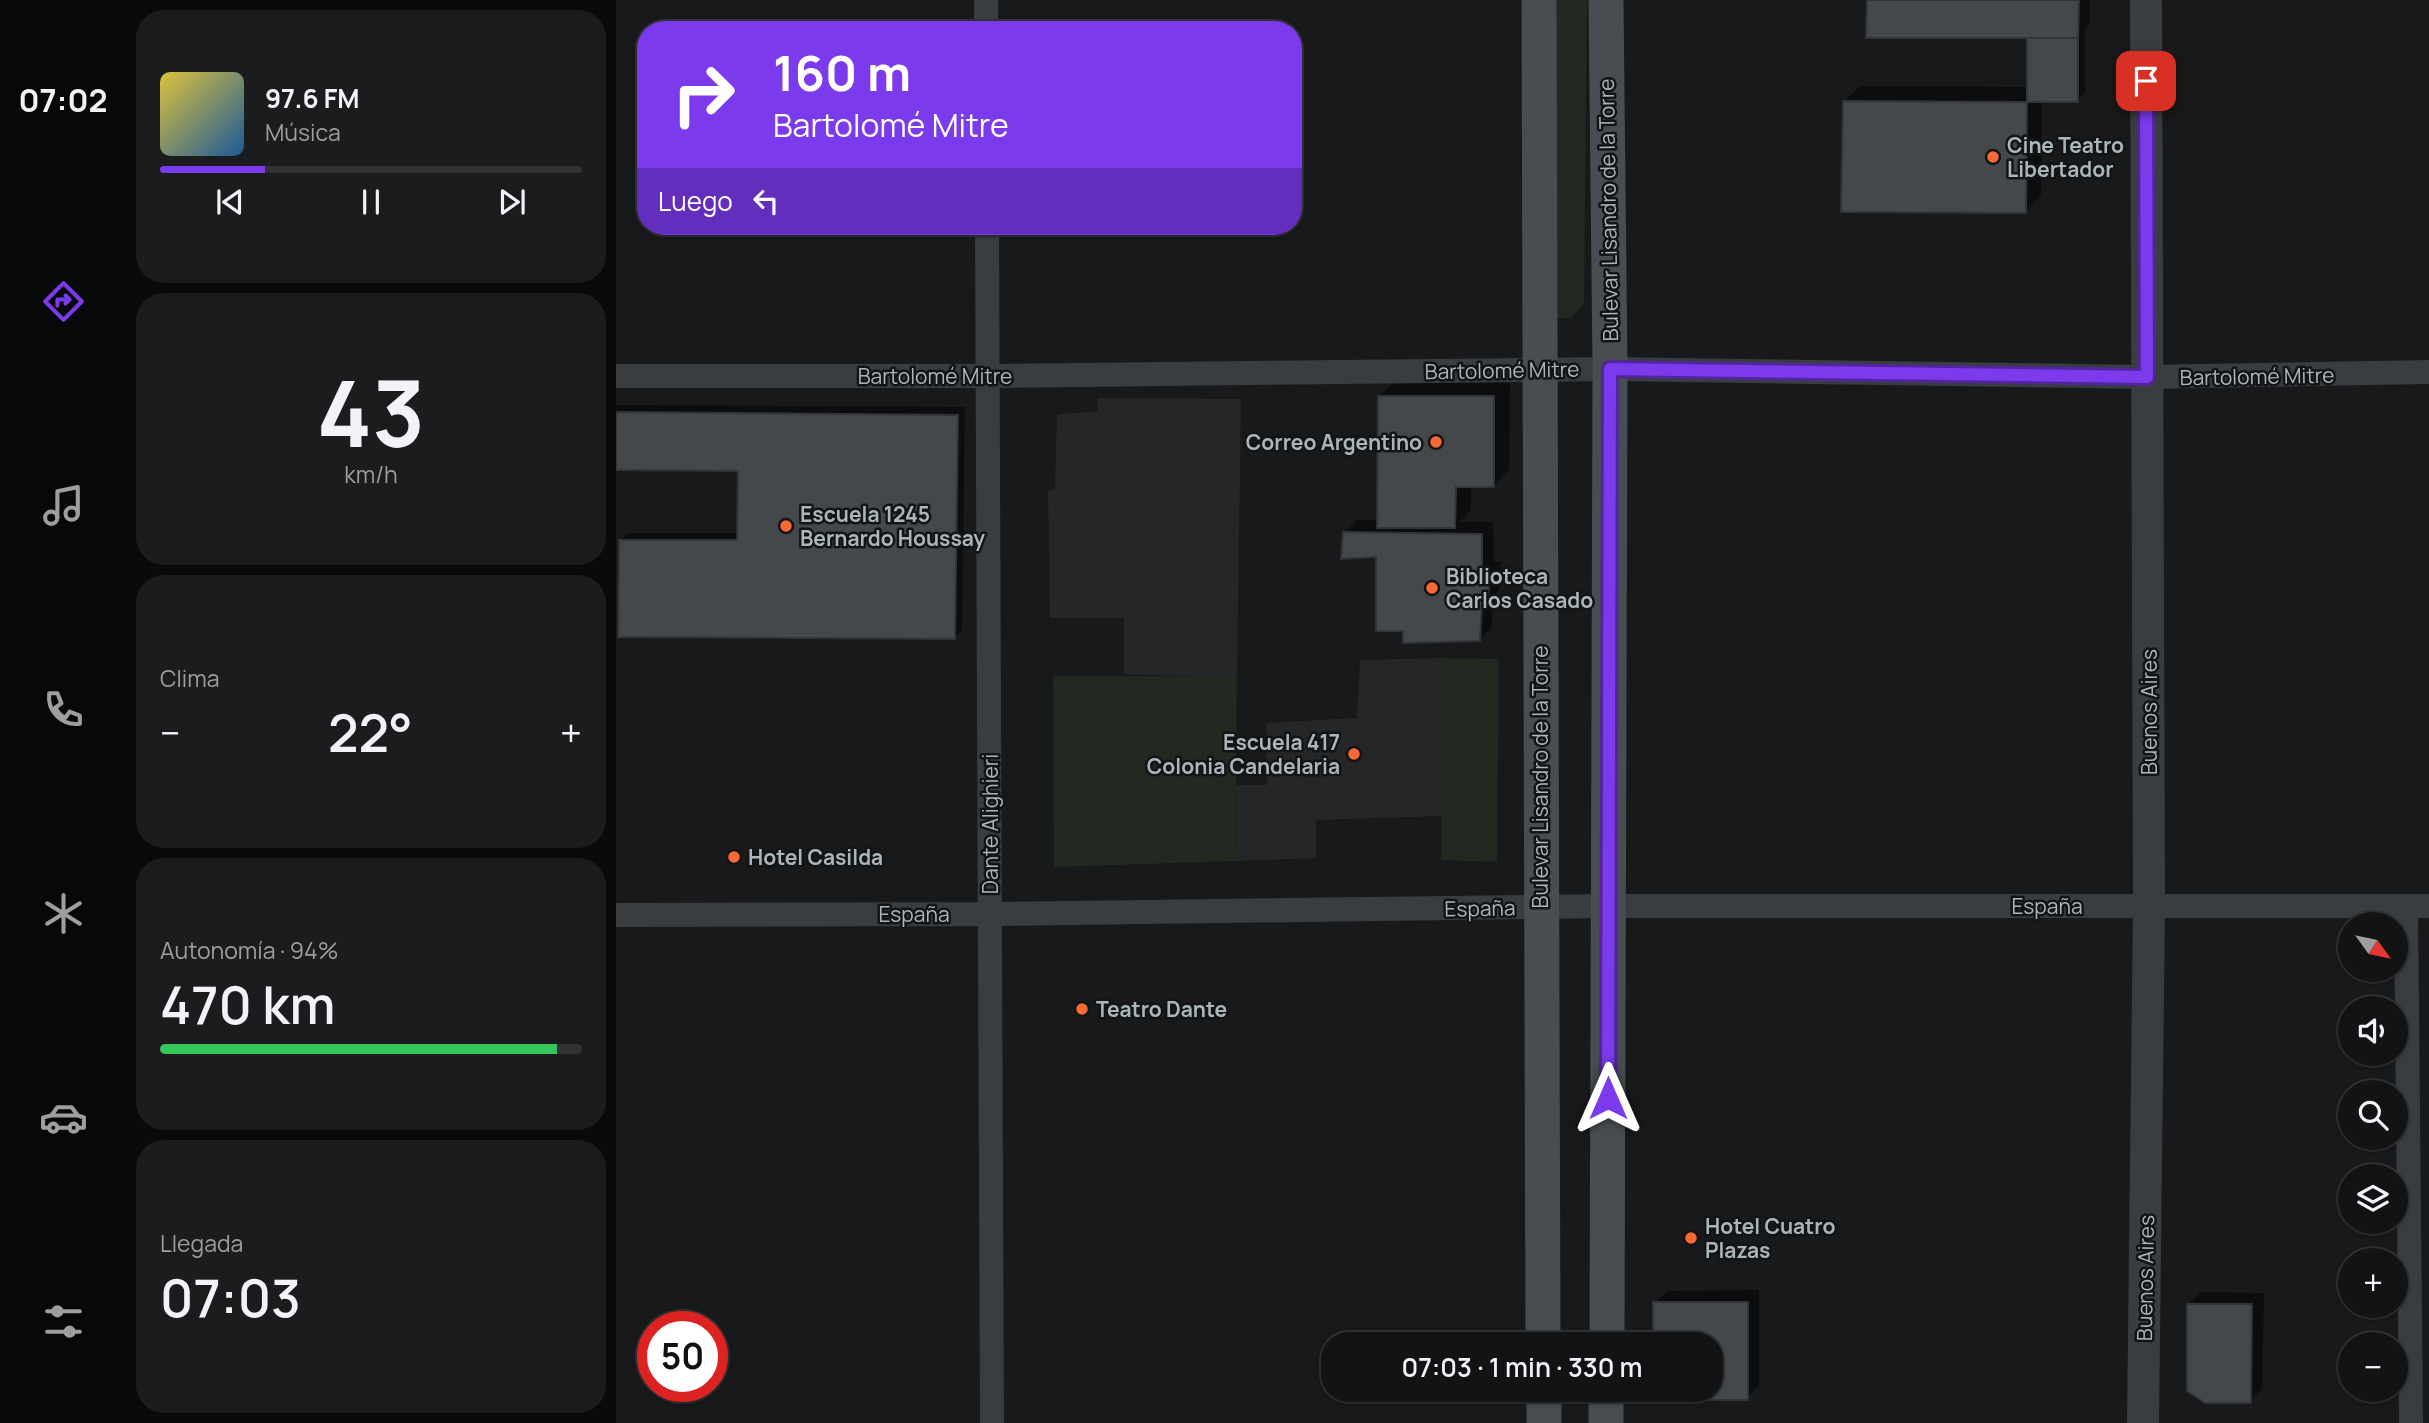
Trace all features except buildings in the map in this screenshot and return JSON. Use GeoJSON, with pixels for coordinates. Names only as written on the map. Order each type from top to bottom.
{"type":"FeatureCollection","features":[{"type":"Feature","properties":{"kind":"main road","name":"Bulevar Lisandro de la Torre"},"geometry":{"type":"LineString","coordinates":[[1539,0],[1544,1332]]}},
{"type":"Feature","properties":{"kind":"main road","name":"Bulevar Lisandro de la Torre"},"geometry":{"type":"LineString","coordinates":[[1606,0],[1610,369],[1607,1332]]}},
{"type":"Feature","properties":{"kind":"main road"},"geometry":{"type":"LineString","coordinates":[[1544,1402],[1544,1423]]}},
{"type":"Feature","properties":{"kind":"main road"},"geometry":{"type":"LineString","coordinates":[[1606,1402],[1606,1423]]}},
{"type":"Feature","properties":{"kind":"street"},"geometry":{"type":"LineString","coordinates":[[986,0],[986,21]]}},
{"type":"Feature","properties":{"kind":"street","name":"Buenos Aires"},"geometry":{"type":"LineString","coordinates":[[2143,1423],[2149,906],[2146,0]]}},
{"type":"Feature","properties":{"kind":"street","name":"Dante Alighieri"},"geometry":{"type":"LineString","coordinates":[[987,235],[992,1423]]}},
{"type":"Feature","properties":{"kind":"street","name":"Bartolomé Mitre"},"geometry":{"type":"LineString","coordinates":[[616,376],[988,376],[1539,369],[2147,377],[2429,372]]}},
{"type":"Feature","properties":{"kind":"street","name":"España"},"geometry":{"type":"LineString","coordinates":[[616,915],[990,914],[1608,906],[2418,906]]}},
{"type":"Feature","properties":{"kind":"street"},"geometry":{"type":"LineString","coordinates":[[2411,1423],[2418,906]]}},
{"type":"Feature","properties":{"kind":"shaded area"},"geometry":{"type":"Polygon","coordinates":[[[1546,0],[1587,0],[1584,303],[1571,318],[1554,318],[1546,0]]]}},
{"type":"Feature","properties":{"kind":"shaded area"},"geometry":{"type":"Polygon","coordinates":[[[1098,398],[1241,399],[1237,676],[1124,675],[1124,618],[1050,618],[1048,491],[1055,488],[1057,414],[1097,412],[1098,398]]]}},
{"type":"Feature","properties":{"kind":"shaded area","name":"Escuela 417 Colonia Candelaria"},"geometry":{"type":"Polygon","coordinates":[[[1441,658],[1441,816],[1316,820],[1316,858],[1235,861],[1236,785],[1267,785],[1266,723],[1357,718],[1360,660],[1441,658]]]}},
{"type":"Feature","properties":{"kind":"shaded area"},"geometry":{"type":"Polygon","coordinates":[[[1441,658],[1499,659],[1497,862],[1441,860],[1441,658]]]}},
{"type":"Feature","properties":{"kind":"shaded area"},"geometry":{"type":"Polygon","coordinates":[[[1053,676],[1237,676],[1235,861],[1054,867],[1053,676]]]}},
{"type":"Feature","properties":{"kind":"place","name":"Cine Teatro Libertador"},"geometry":{"type":"Point","coordinates":[1993,157]}},
{"type":"Feature","properties":{"kind":"place","name":"Correo Argentino"},"geometry":{"type":"Point","coordinates":[1436,442]}},
{"type":"Feature","properties":{"kind":"place","name":"Escuela 1245 Bernardo Houssay"},"geometry":{"type":"Point","coordinates":[786,526]}},
{"type":"Feature","properties":{"kind":"place","name":"Biblioteca Carlos Casado"},"geometry":{"type":"Point","coordinates":[1432,588]}},
{"type":"Feature","properties":{"kind":"place","name":"Escuela 417 Colonia Candelaria"},"geometry":{"type":"Point","coordinates":[1354,754]}},
{"type":"Feature","properties":{"kind":"place","name":"Hotel Casilda"},"geometry":{"type":"Point","coordinates":[734,857]}},
{"type":"Feature","properties":{"kind":"place","name":"Teatro Dante"},"geometry":{"type":"Point","coordinates":[1082,1009]}},
{"type":"Feature","properties":{"kind":"place","name":"Hotel Cuatro Plazas"},"geometry":{"type":"Point","coordinates":[1691,1238]}},
{"type":"Feature","properties":{"kind":"route"},"geometry":{"type":"LineString","coordinates":[[1608,1098],[1610,369],[2147,377],[2146,81]]}}]}
